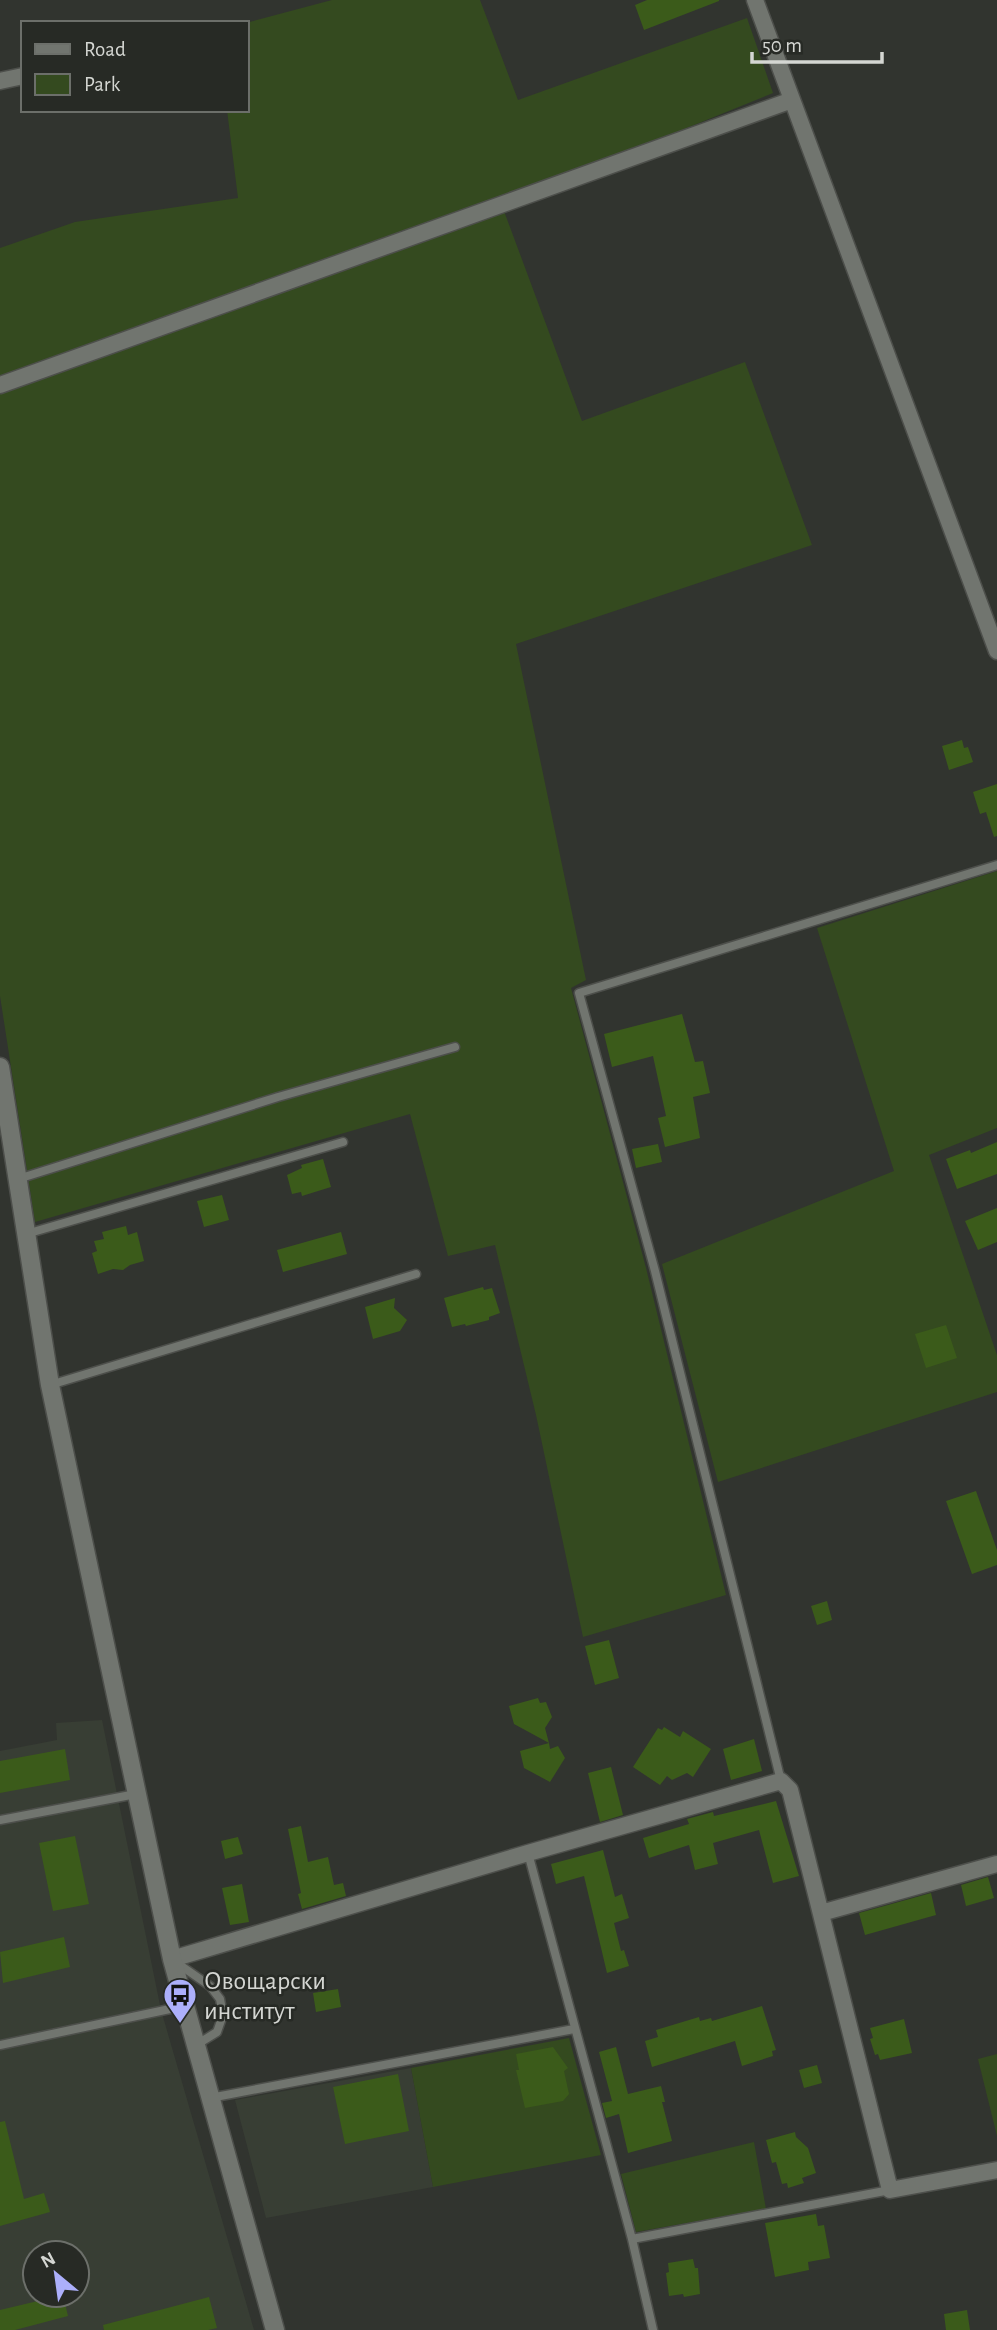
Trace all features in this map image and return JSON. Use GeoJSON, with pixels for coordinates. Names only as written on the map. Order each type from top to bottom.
{"type":"FeatureCollection","features":[{"type":"Feature","properties":{"kind":"street"},"geometry":{"type":"LineString","coordinates":[[755,0],[997,650]]}},
{"type":"Feature","properties":{"kind":"street"},"geometry":{"type":"LineString","coordinates":[[0,81],[21,76]]}},
{"type":"Feature","properties":{"kind":"street"},"geometry":{"type":"LineString","coordinates":[[0,385],[792,100]]}},
{"type":"Feature","properties":{"kind":"street"},"geometry":{"type":"LineString","coordinates":[[0,1067],[50,1385],[136,1794],[184,2006],[275,2330]]}},
{"type":"Feature","properties":{"kind":"street"},"geometry":{"type":"LineString","coordinates":[[172,1959],[781,1781],[790,1790],[890,2190],[997,2170]]}},
{"type":"Feature","properties":{"kind":"street"},"geometry":{"type":"LineString","coordinates":[[821,1913],[997,1864]]}},
{"type":"Feature","properties":{"kind":"lane"},"geometry":{"type":"LineString","coordinates":[[781,1781],[655,1271],[579,993],[997,864]]}},
{"type":"Feature","properties":{"kind":"lane"},"geometry":{"type":"LineString","coordinates":[[18,1178],[278,1097],[456,1047]]}},
{"type":"Feature","properties":{"kind":"lane"},"geometry":{"type":"LineString","coordinates":[[26,1234],[343,1142]]}},
{"type":"Feature","properties":{"kind":"lane"},"geometry":{"type":"LineString","coordinates":[[50,1385],[416,1274]]}},
{"type":"Feature","properties":{"kind":"lane"},"geometry":{"type":"LineString","coordinates":[[0,1820],[136,1794]]}},
{"type":"Feature","properties":{"kind":"lane"},"geometry":{"type":"LineString","coordinates":[[528,1853],[632,2239],[653,2330]]}},
{"type":"Feature","properties":{"kind":"lane"},"geometry":{"type":"LineString","coordinates":[[172,1959],[210,1986],[220,1999],[223,2015],[217,2032],[196,2045]]}},
{"type":"Feature","properties":{"kind":"lane"},"geometry":{"type":"LineString","coordinates":[[0,2045],[184,2006]]}},
{"type":"Feature","properties":{"kind":"lane"},"geometry":{"type":"LineString","coordinates":[[211,2098],[575,2029]]}},
{"type":"Feature","properties":{"kind":"lane"},"geometry":{"type":"LineString","coordinates":[[632,2239],[890,2190]]}},
{"type":"Feature","properties":{"kind":"shaded area"},"geometry":{"type":"Polygon","coordinates":[[[102,1720],[161,2010],[254,2330],[0,2330],[0,1751],[57,1740],[56,1723],[102,1720]]]}},
{"type":"Feature","properties":{"kind":"shaded area"},"geometry":{"type":"Polygon","coordinates":[[[411,2068],[433,2187],[266,2218],[235,2100],[411,2068]]]}},
{"type":"Feature","properties":{"kind":"green space"},"geometry":{"type":"Polygon","coordinates":[[[332,0],[480,0],[518,100],[747,18],[773,93],[501,203],[582,421],[745,362],[812,545],[516,644],[586,980],[571,988],[646,1268],[726,1595],[583,1637],[536,1415],[495,1245],[448,1256],[410,1114],[35,1222],[0,996],[0,248],[75,222],[238,198],[227,112],[248,112],[248,22],[332,0]]]}},
{"type":"Feature","properties":{"kind":"green space"},"geometry":{"type":"Polygon","coordinates":[[[997,871],[997,1128],[929,1155],[997,1355],[997,1392],[718,1482],[662,1264],[894,1171],[817,928],[997,871]]]}},
{"type":"Feature","properties":{"kind":"green space"},"geometry":{"type":"Polygon","coordinates":[[[569,2038],[601,2155],[433,2187],[411,2068],[569,2038]]]}},
{"type":"Feature","properties":{"kind":"green space"},"geometry":{"type":"Polygon","coordinates":[[[997,2054],[997,2136],[978,2059],[997,2054]]]}},
{"type":"Feature","properties":{"kind":"green space"},"geometry":{"type":"Polygon","coordinates":[[[754,2142],[766,2209],[636,2232],[621,2174],[754,2142]]]}},
{"type":"Feature","properties":{"kind":"building"},"geometry":{"type":"Polygon","coordinates":[[[647,0],[719,1],[644,30],[635,5],[647,0]]]}},
{"type":"Feature","properties":{"kind":"building"},"geometry":{"type":"Polygon","coordinates":[[[962,740],[964,748],[968,747],[973,762],[949,770],[942,746],[962,740]]]}},
{"type":"Feature","properties":{"kind":"building"},"geometry":{"type":"Polygon","coordinates":[[[997,784],[997,836],[994,837],[986,812],[980,814],[973,792],[997,784]]]}},
{"type":"Feature","properties":{"kind":"building"},"geometry":{"type":"Polygon","coordinates":[[[682,1014],[695,1062],[703,1061],[710,1093],[693,1097],[700,1138],[665,1147],[658,1118],[666,1116],[653,1056],[612,1067],[604,1034],[682,1014]]]}},
{"type":"Feature","properties":{"kind":"building"},"geometry":{"type":"Polygon","coordinates":[[[997,1142],[997,1174],[957,1189],[946,1159],[970,1150],[971,1153],[997,1142]]]}},
{"type":"Feature","properties":{"kind":"building"},"geometry":{"type":"Polygon","coordinates":[[[658,1144],[662,1162],[636,1168],[632,1149],[658,1144]]]}},
{"type":"Feature","properties":{"kind":"building"},"geometry":{"type":"Polygon","coordinates":[[[323,1159],[331,1187],[302,1196],[301,1192],[292,1194],[287,1175],[302,1168],[301,1165],[323,1159]]]}},
{"type":"Feature","properties":{"kind":"building"},"geometry":{"type":"Polygon","coordinates":[[[222,1195],[229,1220],[204,1227],[197,1201],[222,1195]]]}},
{"type":"Feature","properties":{"kind":"building"},"geometry":{"type":"Polygon","coordinates":[[[997,1208],[997,1242],[978,1250],[965,1221],[997,1208]]]}},
{"type":"Feature","properties":{"kind":"building"},"geometry":{"type":"Polygon","coordinates":[[[126,1226],[128,1235],[137,1232],[144,1261],[123,1270],[113,1269],[98,1274],[92,1253],[97,1251],[94,1241],[104,1239],[102,1232],[126,1226]]]}},
{"type":"Feature","properties":{"kind":"building"},"geometry":{"type":"Polygon","coordinates":[[[341,1232],[347,1254],[283,1272],[277,1250],[341,1232]]]}},
{"type":"Feature","properties":{"kind":"building"},"geometry":{"type":"Polygon","coordinates":[[[483,1287],[484,1290],[492,1288],[500,1313],[489,1317],[489,1320],[452,1327],[444,1298],[483,1287]]]}},
{"type":"Feature","properties":{"kind":"building"},"geometry":{"type":"Polygon","coordinates":[[[395,1298],[394,1308],[407,1320],[400,1331],[373,1339],[365,1307],[395,1298]]]}},
{"type":"Feature","properties":{"kind":"building"},"geometry":{"type":"Polygon","coordinates":[[[946,1325],[957,1358],[926,1368],[915,1334],[946,1325]]]}},
{"type":"Feature","properties":{"kind":"building"},"geometry":{"type":"Polygon","coordinates":[[[976,1491],[997,1550],[997,1565],[972,1574],[946,1501],[976,1491]]]}},
{"type":"Feature","properties":{"kind":"building"},"geometry":{"type":"Polygon","coordinates":[[[827,1601],[832,1620],[817,1625],[811,1606],[827,1601]]]}},
{"type":"Feature","properties":{"kind":"building"},"geometry":{"type":"Polygon","coordinates":[[[609,1640],[619,1678],[595,1685],[585,1646],[609,1640]]]}},
{"type":"Feature","properties":{"kind":"building"},"geometry":{"type":"Polygon","coordinates":[[[538,1698],[540,1703],[546,1702],[552,1717],[545,1728],[549,1743],[514,1724],[509,1706],[538,1698]]]}},
{"type":"Feature","properties":{"kind":"building"},"geometry":{"type":"Polygon","coordinates":[[[664,1727],[680,1737],[683,1731],[711,1749],[693,1777],[687,1773],[672,1780],[667,1776],[660,1785],[633,1767],[658,1728],[662,1730],[664,1727]]]}},
{"type":"Feature","properties":{"kind":"building"},"geometry":{"type":"Polygon","coordinates":[[[754,1739],[762,1771],[731,1780],[723,1749],[754,1739]]]}},
{"type":"Feature","properties":{"kind":"building"},"geometry":{"type":"Polygon","coordinates":[[[549,1743],[550,1749],[558,1746],[565,1758],[550,1782],[524,1768],[520,1751],[549,1743]]]}},
{"type":"Feature","properties":{"kind":"building"},"geometry":{"type":"Polygon","coordinates":[[[65,1749],[70,1780],[0,1793],[0,1761],[65,1749]]]}},
{"type":"Feature","properties":{"kind":"building"},"geometry":{"type":"Polygon","coordinates":[[[611,1767],[623,1815],[600,1822],[588,1773],[611,1767]]]}},
{"type":"Feature","properties":{"kind":"building"},"geometry":{"type":"Polygon","coordinates":[[[776,1801],[799,1876],[773,1883],[759,1830],[713,1843],[718,1864],[695,1870],[689,1845],[649,1858],[643,1838],[689,1824],[687,1819],[713,1812],[714,1816],[776,1801]]]}},
{"type":"Feature","properties":{"kind":"building"},"geometry":{"type":"Polygon","coordinates":[[[301,1826],[308,1862],[328,1857],[334,1885],[343,1883],[346,1896],[302,1909],[288,1829],[301,1826]]]}},
{"type":"Feature","properties":{"kind":"building"},"geometry":{"type":"Polygon","coordinates":[[[75,1836],[89,1904],[53,1911],[39,1843],[75,1836]]]}},
{"type":"Feature","properties":{"kind":"building"},"geometry":{"type":"Polygon","coordinates":[[[238,1837],[243,1854],[225,1859],[221,1841],[238,1837]]]}},
{"type":"Feature","properties":{"kind":"building"},"geometry":{"type":"Polygon","coordinates":[[[603,1850],[615,1897],[622,1894],[629,1918],[614,1923],[621,1951],[624,1950],[629,1966],[607,1973],[584,1876],[556,1884],[551,1864],[603,1850]]]}},
{"type":"Feature","properties":{"kind":"building"},"geometry":{"type":"Polygon","coordinates":[[[988,1877],[994,1898],[966,1906],[961,1885],[988,1877]]]}},
{"type":"Feature","properties":{"kind":"building"},"geometry":{"type":"Polygon","coordinates":[[[242,1884],[249,1922],[230,1925],[222,1888],[242,1884]]]}},
{"type":"Feature","properties":{"kind":"building"},"geometry":{"type":"Polygon","coordinates":[[[931,1893],[936,1915],[865,1935],[859,1913],[931,1893]]]}},
{"type":"Feature","properties":{"kind":"building"},"geometry":{"type":"Polygon","coordinates":[[[64,1937],[70,1967],[3,1983],[0,1952],[64,1937]]]}},
{"type":"Feature","properties":{"kind":"building"},"geometry":{"type":"Polygon","coordinates":[[[338,1989],[341,2007],[316,2012],[313,1993],[338,1989]]]}},
{"type":"Feature","properties":{"kind":"building"},"geometry":{"type":"Polygon","coordinates":[[[762,2006],[776,2050],[772,2051],[773,2056],[742,2066],[735,2041],[652,2067],[645,2041],[658,2037],[656,2030],[699,2017],[700,2021],[711,2018],[712,2021],[762,2006]]]}},
{"type":"Feature","properties":{"kind":"building"},"geometry":{"type":"Polygon","coordinates":[[[904,2019],[912,2053],[880,2060],[878,2054],[875,2055],[870,2039],[873,2038],[870,2028],[904,2019]]]}},
{"type":"Feature","properties":{"kind":"building"},"geometry":{"type":"Polygon","coordinates":[[[553,2047],[568,2068],[564,2071],[569,2094],[563,2101],[525,2108],[516,2070],[519,2070],[516,2054],[553,2047]]]}},
{"type":"Feature","properties":{"kind":"building"},"geometry":{"type":"Polygon","coordinates":[[[616,2047],[628,2094],[661,2086],[665,2102],[662,2102],[672,2141],[628,2153],[619,2114],[606,2118],[602,2103],[612,2101],[599,2052],[616,2047]]]}},
{"type":"Feature","properties":{"kind":"building"},"geometry":{"type":"Polygon","coordinates":[[[817,2065],[822,2083],[804,2088],[799,2070],[817,2065]]]}},
{"type":"Feature","properties":{"kind":"building"},"geometry":{"type":"Polygon","coordinates":[[[398,2074],[409,2131],[345,2144],[333,2087],[398,2074]]]}},
{"type":"Feature","properties":{"kind":"building"},"geometry":{"type":"Polygon","coordinates":[[[5,2121],[24,2199],[44,2193],[50,2212],[0,2226],[0,2122],[5,2121]]]}},
{"type":"Feature","properties":{"kind":"building"},"geometry":{"type":"Polygon","coordinates":[[[795,2132],[796,2137],[808,2148],[816,2173],[802,2178],[804,2183],[788,2188],[787,2183],[782,2184],[776,2162],[772,2163],[766,2140],[795,2132]]]}},
{"type":"Feature","properties":{"kind":"building"},"geometry":{"type":"Polygon","coordinates":[[[816,2214],[818,2226],[824,2225],[830,2258],[808,2262],[809,2270],[775,2277],[765,2223],[816,2214]]]}},
{"type":"Feature","properties":{"kind":"building"},"geometry":{"type":"Polygon","coordinates":[[[693,2259],[695,2268],[698,2268],[700,2294],[669,2296],[666,2273],[669,2272],[668,2263],[693,2259]]]}},
{"type":"Feature","properties":{"kind":"building"},"geometry":{"type":"Polygon","coordinates":[[[209,2297],[217,2328],[104,2330],[103,2325],[209,2297]]]}},
{"type":"Feature","properties":{"kind":"building"},"geometry":{"type":"Polygon","coordinates":[[[21,2305],[21,2309],[66,2309],[68,2316],[15,2330],[0,2330],[0,2310],[21,2305]]]}},
{"type":"Feature","properties":{"kind":"building"},"geometry":{"type":"Polygon","coordinates":[[[967,2310],[970,2330],[946,2330],[944,2314],[967,2310]]]}},
{"type":"Feature","properties":{"kind":"place","name":"Овощарски институт"},"geometry":{"type":"Point","coordinates":[180,2025]}}]}
